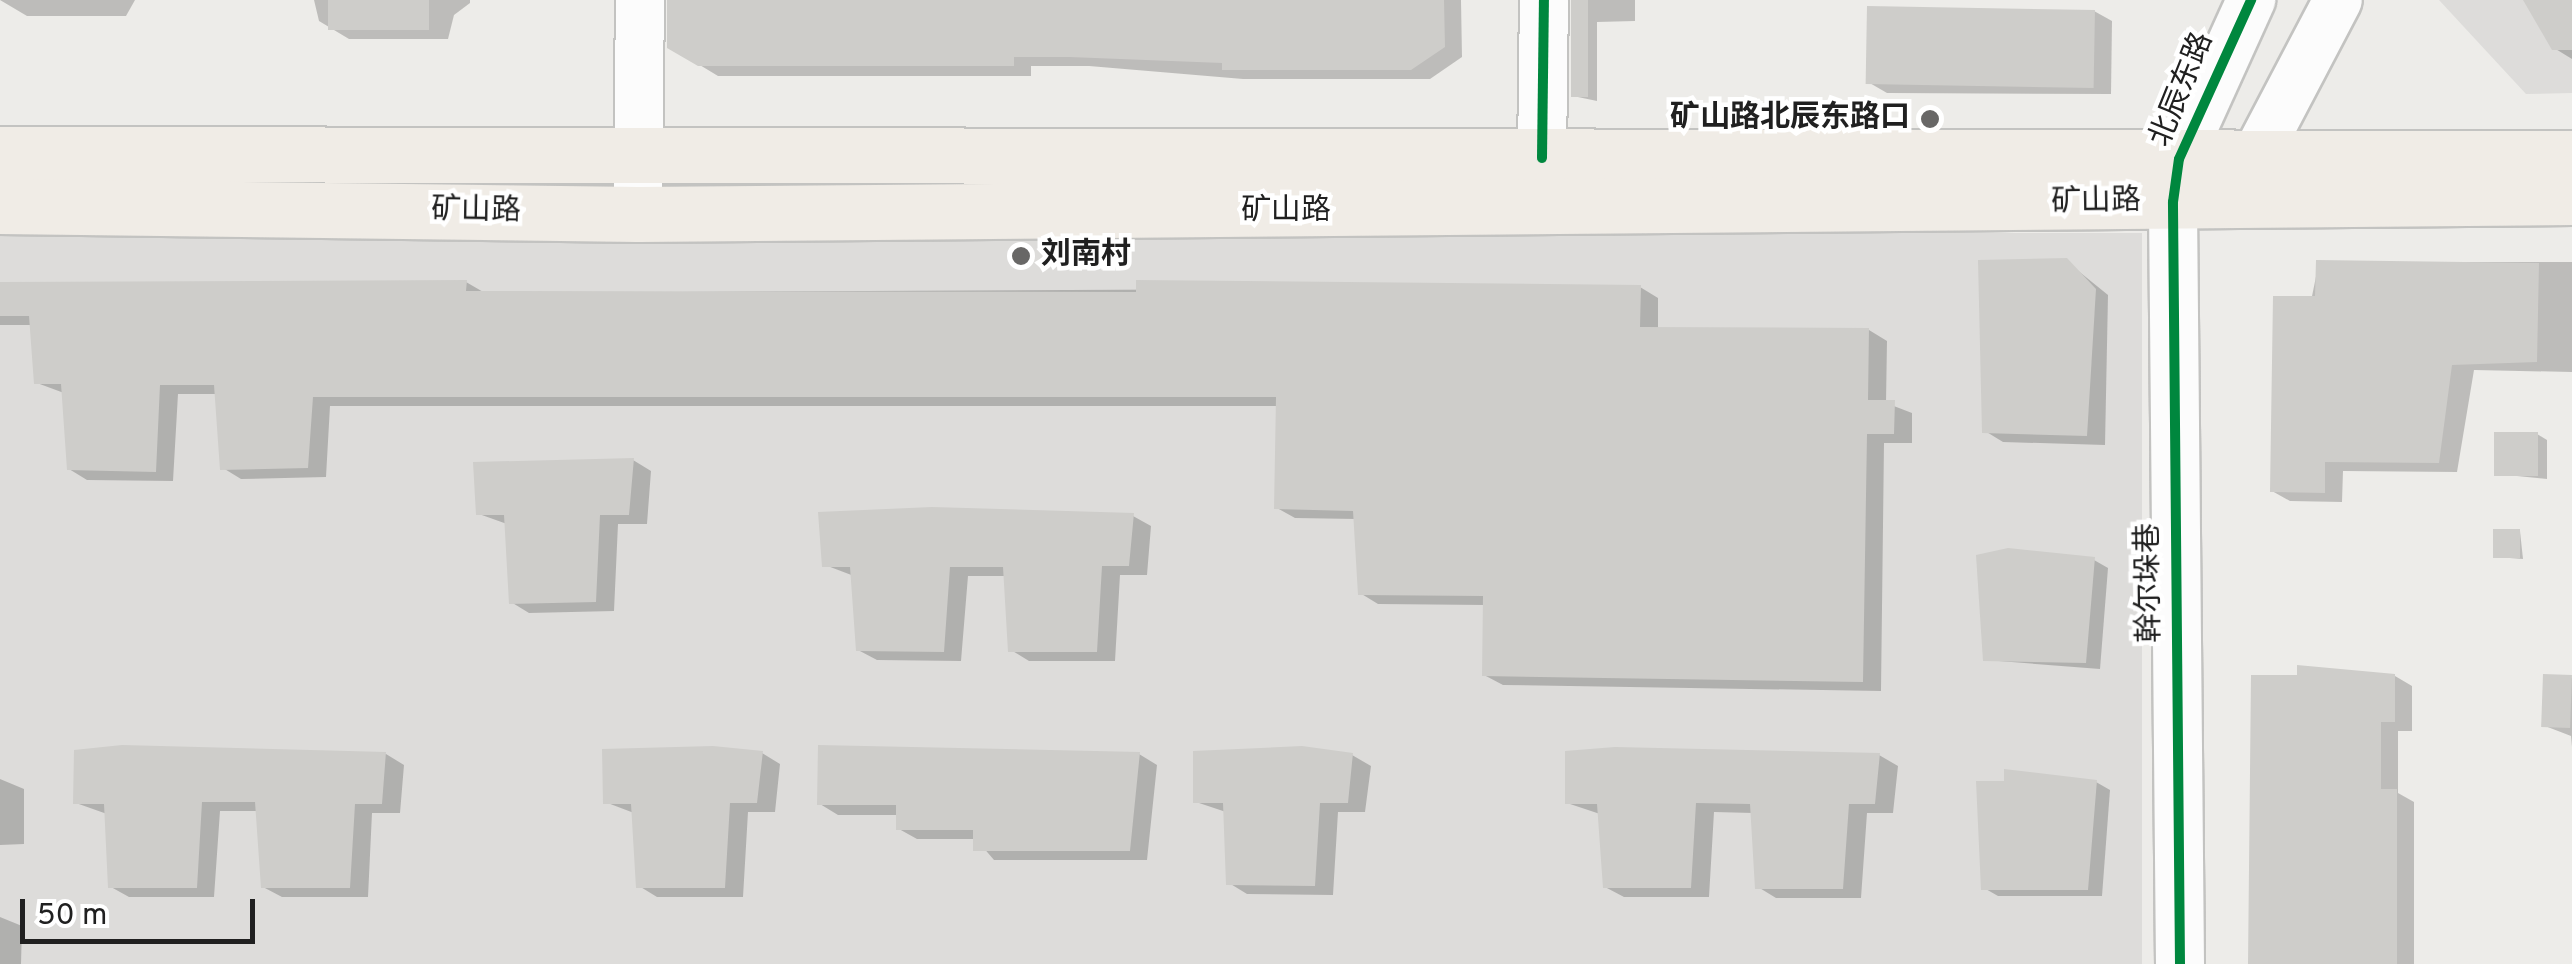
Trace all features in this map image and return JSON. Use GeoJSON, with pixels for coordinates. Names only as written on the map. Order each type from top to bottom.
{"type":"FeatureCollection","features":[{"type":"Feature","properties":{"kind":"main road","name":"矿山路"},"geometry":{"type":"LineString","coordinates":[[0,154],[1542,158],[2572,198]]}},
{"type":"Feature","properties":{"kind":"main road","name":"矿山路"},"geometry":{"type":"LineString","coordinates":[[0,206],[638,214],[2176,181],[2255,158],[2572,158]]}},
{"type":"Feature","properties":{"kind":"street"},"geometry":{"type":"LineString","coordinates":[[610,0],[610,94]]}},
{"type":"Feature","properties":{"kind":"street"},"geometry":{"type":"LineString","coordinates":[[638,214],[640,0]]}},
{"type":"Feature","properties":{"kind":"street"},"geometry":{"type":"LineString","coordinates":[[1542,158],[1544,0]]}},
{"type":"Feature","properties":{"kind":"street","name":"北辰东路"},"geometry":{"type":"LineString","coordinates":[[2176,181],[2251,0]]}},
{"type":"Feature","properties":{"kind":"street"},"geometry":{"type":"LineString","coordinates":[[2255,158],[2338,0]]}},
{"type":"Feature","properties":{"kind":"street","name":"幹尔垛巷"},"geometry":{"type":"LineString","coordinates":[[2176,181],[2180,964]]}},
{"type":"Feature","properties":{"kind":"shaded area"},"geometry":{"type":"Polygon","coordinates":[[[2439,0],[2572,0],[2572,93],[2526,94],[2439,0]]]}},
{"type":"Feature","properties":{"kind":"shaded area"},"geometry":{"type":"Polygon","coordinates":[[[0,233],[2142,233],[2142,964],[0,964],[0,233]]]}},
{"type":"Feature","properties":{"kind":"building"},"geometry":{"type":"Polygon","coordinates":[[[328,0],[429,0],[429,30],[328,30],[328,0]]]}},
{"type":"Feature","properties":{"kind":"building"},"geometry":{"type":"Polygon","coordinates":[[[667,0],[1444,0],[1445,47],[1411,70],[1222,70],[1222,63],[1069,57],[1014,57],[1014,66],[698,66],[667,48],[667,0]]]}},
{"type":"Feature","properties":{"kind":"building"},"geometry":{"type":"Polygon","coordinates":[[[1571,0],[1588,0],[1588,97],[1571,97],[1571,0]]]}},
{"type":"Feature","properties":{"kind":"building"},"geometry":{"type":"Polygon","coordinates":[[[2523,0],[2572,0],[2572,50],[2552,50],[2523,0]]]}},
{"type":"Feature","properties":{"kind":"building"},"geometry":{"type":"Polygon","coordinates":[[[1867,6],[2095,10],[2094,88],[1866,84],[1867,6]]]}},
{"type":"Feature","properties":{"kind":"building"},"geometry":{"type":"Polygon","coordinates":[[[2067,258],[2096,289],[2087,436],[1982,433],[1978,260],[2067,258]]]}},
{"type":"Feature","properties":{"kind":"building"},"geometry":{"type":"Polygon","coordinates":[[[2316,260],[2539,263],[2537,362],[2452,365],[2439,463],[2325,462],[2325,493],[2270,492],[2273,296],[2315,296],[2316,260]]]}},
{"type":"Feature","properties":{"kind":"building"},"geometry":{"type":"Polygon","coordinates":[[[467,280],[466,291],[1136,292],[1136,280],[1641,285],[1640,327],[1869,328],[1868,400],[1895,400],[1894,434],[1867,434],[1863,682],[1482,676],[1483,596],[1358,595],[1353,511],[1274,509],[1276,397],[313,397],[308,468],[220,470],[214,385],[160,385],[156,472],[67,470],[61,384],[34,384],[29,316],[0,316],[0,282],[467,280]]]}},
{"type":"Feature","properties":{"kind":"building"},"geometry":{"type":"Polygon","coordinates":[[[2494,432],[2538,432],[2538,476],[2494,476],[2494,432]]]}},
{"type":"Feature","properties":{"kind":"building"},"geometry":{"type":"Polygon","coordinates":[[[634,458],[629,515],[600,515],[596,602],[509,604],[504,515],[476,515],[473,462],[634,458]]]}},
{"type":"Feature","properties":{"kind":"building"},"geometry":{"type":"Polygon","coordinates":[[[932,507],[1134,513],[1129,566],[1102,566],[1097,652],[1008,652],[1003,567],[950,567],[944,652],[856,651],[850,567],[822,567],[818,512],[932,507]]]}},
{"type":"Feature","properties":{"kind":"building"},"geometry":{"type":"Polygon","coordinates":[[[2493,529],[2520,529],[2520,558],[2493,558],[2493,529]]]}},
{"type":"Feature","properties":{"kind":"building"},"geometry":{"type":"Polygon","coordinates":[[[2008,548],[2095,557],[2086,663],[1983,661],[1976,555],[2008,548]]]}},
{"type":"Feature","properties":{"kind":"building"},"geometry":{"type":"Polygon","coordinates":[[[2297,665],[2395,674],[2395,722],[2381,722],[2381,789],[2397,789],[2397,964],[2248,964],[2251,675],[2297,675],[2297,665]]]}},
{"type":"Feature","properties":{"kind":"building"},"geometry":{"type":"Polygon","coordinates":[[[2543,674],[2572,675],[2570,728],[2541,727],[2543,674]]]}},
{"type":"Feature","properties":{"kind":"building"},"geometry":{"type":"Polygon","coordinates":[[[122,745],[386,752],[382,804],[355,804],[350,888],[261,888],[255,802],[202,802],[197,888],[108,888],[104,804],[73,804],[74,750],[122,745]]]}},
{"type":"Feature","properties":{"kind":"building"},"geometry":{"type":"Polygon","coordinates":[[[818,745],[1140,752],[1130,851],[973,851],[973,830],[896,830],[896,805],[817,805],[818,745]]]}},
{"type":"Feature","properties":{"kind":"building"},"geometry":{"type":"Polygon","coordinates":[[[713,746],[763,751],[757,803],[730,803],[725,888],[636,888],[631,804],[603,804],[602,749],[713,746]]]}},
{"type":"Feature","properties":{"kind":"building"},"geometry":{"type":"Polygon","coordinates":[[[1302,746],[1353,753],[1348,803],[1320,803],[1315,886],[1226,885],[1223,803],[1193,803],[1193,751],[1302,746]]]}},
{"type":"Feature","properties":{"kind":"building"},"geometry":{"type":"Polygon","coordinates":[[[1615,747],[1880,753],[1875,804],[1849,804],[1843,889],[1755,889],[1750,804],[1696,803],[1691,888],[1603,888],[1597,804],[1565,804],[1565,751],[1615,747]]]}},
{"type":"Feature","properties":{"kind":"building"},"geometry":{"type":"Polygon","coordinates":[[[2004,769],[2097,780],[2088,890],[1981,890],[1976,781],[2004,781],[2004,769]]]}},
{"type":"Feature","properties":{"kind":"cycle path"},"geometry":{"type":"LineString","coordinates":[[1542,158],[1544,0]]}},
{"type":"Feature","properties":{"kind":"cycle path"},"geometry":{"type":"LineString","coordinates":[[2180,964],[2173,202],[2179,159],[2251,0]]}},
{"type":"Feature","properties":{"kind":"place","name":"矿山路北辰东路口"},"geometry":{"type":"Point","coordinates":[1930,119]}},
{"type":"Feature","properties":{"kind":"place","name":"刘南村"},"geometry":{"type":"Point","coordinates":[1021,256]}}]}
